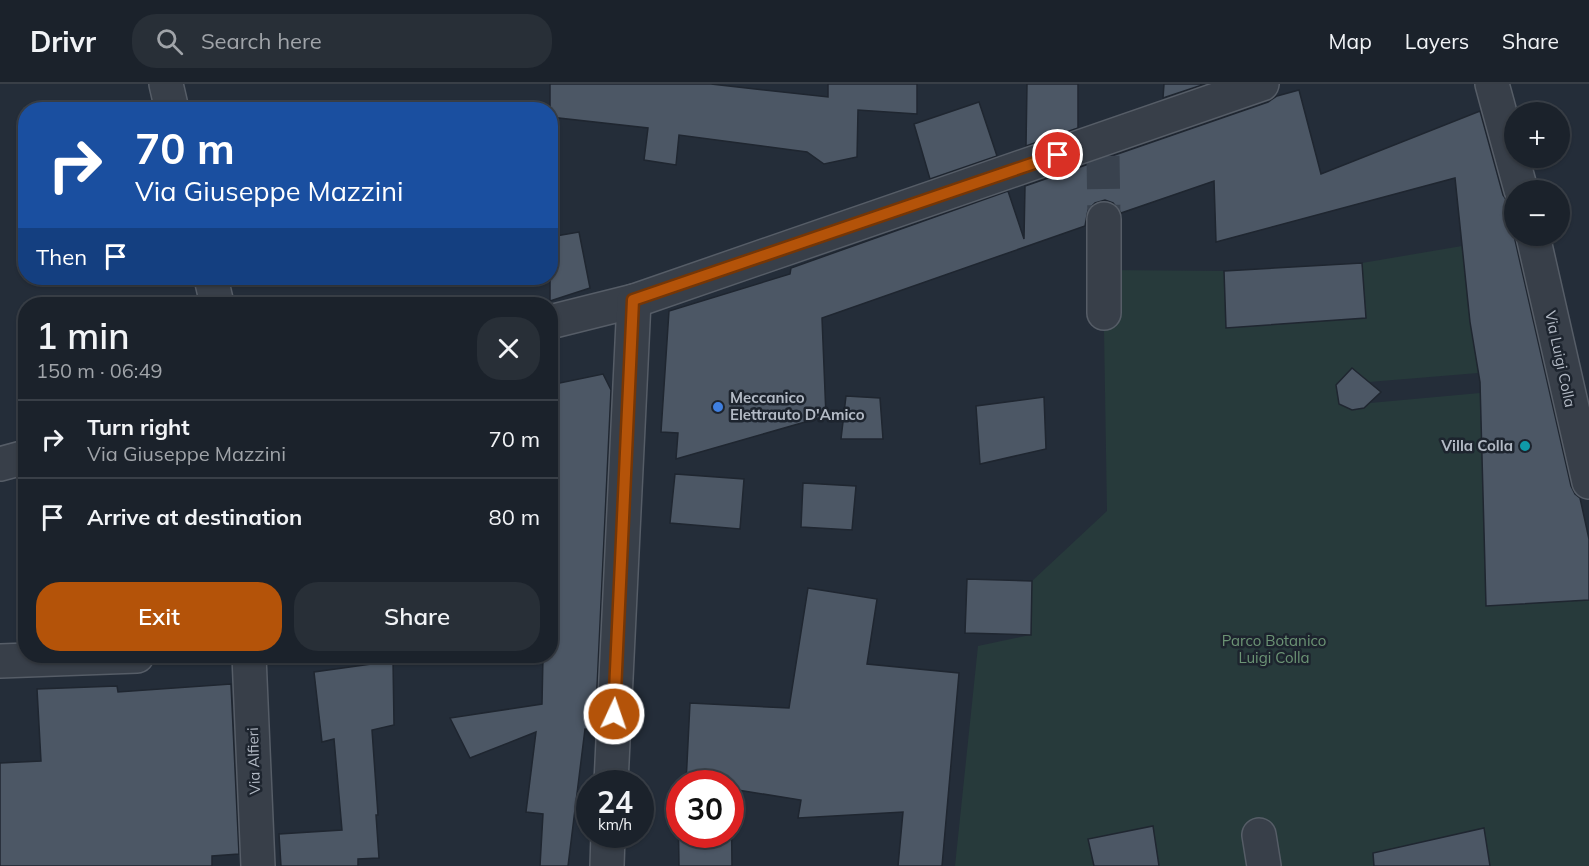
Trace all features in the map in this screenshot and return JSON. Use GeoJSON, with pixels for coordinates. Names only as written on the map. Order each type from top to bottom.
{"type":"FeatureCollection","features":[{"type":"Feature","properties":{"kind":"street"},"geometry":{"type":"LineString","coordinates":[[166,84],[170,102]]}},
{"type":"Feature","properties":{"kind":"street"},"geometry":{"type":"LineString","coordinates":[[558,320],[633,300],[1103,148],[1262,84]]}},
{"type":"Feature","properties":{"kind":"street"},"geometry":{"type":"LineString","coordinates":[[1492,84],[1518,180]]}},
{"type":"Feature","properties":{"kind":"street"},"geometry":{"type":"LineString","coordinates":[[1104,219],[1104,313]]}},
{"type":"Feature","properties":{"kind":"street","name":"Via Luigi Colla"},"geometry":{"type":"LineString","coordinates":[[1535,246],[1589,482]]}},
{"type":"Feature","properties":{"kind":"street"},"geometry":{"type":"LineString","coordinates":[[612,770],[633,300]]}},
{"type":"Feature","properties":{"kind":"street"},"geometry":{"type":"LineString","coordinates":[[0,464],[18,459]]}},
{"type":"Feature","properties":{"kind":"street"},"geometry":{"type":"LineString","coordinates":[[0,661],[18,660]]}},
{"type":"Feature","properties":{"kind":"street","name":"Via Alfieri"},"geometry":{"type":"LineString","coordinates":[[249,663],[258,866]]}},
{"type":"Feature","properties":{"kind":"street"},"geometry":{"type":"LineString","coordinates":[[607,866],[608,848]]}},
{"type":"Feature","properties":{"kind":"green space","name":"Parco Botanico Luigi Colla"},"geometry":{"type":"Polygon","coordinates":[[[1462,246],[1478,373],[1369,382],[1359,374],[1346,375],[1337,389],[1340,404],[1356,409],[1370,403],[1480,393],[1486,605],[1589,600],[1589,866],[955,866],[978,646],[1030,635],[1032,581],[1107,511],[1103,270],[1224,271],[1226,328],[1365,318],[1362,263],[1462,246]]]}},
{"type":"Feature","properties":{"kind":"building"},"geometry":{"type":"Polygon","coordinates":[[[550,84],[711,84],[828,97],[828,84],[917,84],[917,114],[858,110],[857,157],[824,164],[807,152],[679,135],[676,165],[644,160],[648,128],[558,118],[558,102],[550,102],[550,84]]]}},
{"type":"Feature","properties":{"kind":"building"},"geometry":{"type":"Polygon","coordinates":[[[1027,84],[1078,84],[1078,128],[1026,146],[1027,84]]]}},
{"type":"Feature","properties":{"kind":"building"},"geometry":{"type":"Polygon","coordinates":[[[1164,84],[1205,84],[1163,98],[1164,84]]]}},
{"type":"Feature","properties":{"kind":"building"},"geometry":{"type":"Polygon","coordinates":[[[1299,90],[1321,174],[1480,111],[1504,196],[1504,246],[1516,246],[1571,486],[1580,498],[1589,539],[1589,600],[1486,606],[1480,382],[1470,322],[1455,178],[1216,242],[1214,181],[1121,213],[1113,203],[1105,200],[1095,203],[1088,210],[1085,226],[822,318],[826,416],[676,459],[678,433],[661,432],[669,311],[790,274],[791,268],[1008,191],[1024,239],[1025,186],[1268,102],[1277,96],[1299,90]]]}},
{"type":"Feature","properties":{"kind":"building"},"geometry":{"type":"Polygon","coordinates":[[[979,102],[997,156],[930,179],[914,124],[979,102]]]}},
{"type":"Feature","properties":{"kind":"building"},"geometry":{"type":"Polygon","coordinates":[[[579,232],[590,288],[558,298],[550,297],[550,285],[558,285],[558,236],[579,232]]]}},
{"type":"Feature","properties":{"kind":"building"},"geometry":{"type":"Polygon","coordinates":[[[1362,263],[1366,318],[1226,328],[1224,271],[1362,263]]]}},
{"type":"Feature","properties":{"kind":"building"},"geometry":{"type":"Polygon","coordinates":[[[1352,368],[1381,392],[1364,408],[1352,410],[1339,404],[1336,385],[1352,368]]]}},
{"type":"Feature","properties":{"kind":"building"},"geometry":{"type":"Polygon","coordinates":[[[603,374],[611,390],[595,730],[585,729],[580,770],[576,770],[576,802],[568,866],[540,866],[543,814],[526,812],[536,732],[470,758],[450,718],[542,704],[543,663],[558,663],[558,383],[603,374]]]}},
{"type":"Feature","properties":{"kind":"building"},"geometry":{"type":"Polygon","coordinates":[[[846,396],[880,398],[883,439],[841,439],[846,396]]]}},
{"type":"Feature","properties":{"kind":"building"},"geometry":{"type":"Polygon","coordinates":[[[1044,397],[1046,449],[980,464],[976,406],[1044,397]]]}},
{"type":"Feature","properties":{"kind":"building"},"geometry":{"type":"Polygon","coordinates":[[[675,474],[744,479],[740,529],[670,523],[675,474]]]}},
{"type":"Feature","properties":{"kind":"building"},"geometry":{"type":"Polygon","coordinates":[[[803,483],[856,486],[852,530],[801,527],[803,483]]]}},
{"type":"Feature","properties":{"kind":"building"},"geometry":{"type":"Polygon","coordinates":[[[967,579],[1032,581],[1031,635],[965,633],[967,579]]]}},
{"type":"Feature","properties":{"kind":"building"},"geometry":{"type":"Polygon","coordinates":[[[808,588],[877,599],[867,664],[959,673],[942,866],[898,866],[903,812],[798,818],[801,800],[744,791],[744,770],[687,770],[690,703],[789,708],[808,588]]]}},
{"type":"Feature","properties":{"kind":"building"},"geometry":{"type":"Polygon","coordinates":[[[393,663],[394,725],[372,730],[379,858],[358,859],[358,866],[281,866],[279,834],[342,830],[334,739],[322,742],[314,672],[393,663]]]}},
{"type":"Feature","properties":{"kind":"building"},"geometry":{"type":"Polygon","coordinates":[[[231,684],[239,854],[212,856],[212,866],[0,866],[0,763],[41,761],[37,689],[117,686],[118,692],[231,684]]]}},
{"type":"Feature","properties":{"kind":"building"},"geometry":{"type":"Polygon","coordinates":[[[1153,826],[1159,866],[1094,866],[1088,839],[1153,826]]]}},
{"type":"Feature","properties":{"kind":"building"},"geometry":{"type":"Polygon","coordinates":[[[1484,828],[1490,866],[1374,866],[1373,853],[1484,828]]]}},
{"type":"Feature","properties":{"kind":"building"},"geometry":{"type":"Polygon","coordinates":[[[679,848],[732,848],[732,866],[679,866],[679,848]]]}},
{"type":"Feature","properties":{"kind":"tunnel"},"geometry":{"type":"LineString","coordinates":[[1103,156],[1104,219]]}},
{"type":"Feature","properties":{"kind":"place","name":"Meccanico Elettrauto D'Amico"},"geometry":{"type":"Point","coordinates":[718,407]}},
{"type":"Feature","properties":{"kind":"place","name":"Villa Colla"},"geometry":{"type":"Point","coordinates":[1525,446]}},
{"type":"Feature","properties":{"kind":"route"},"geometry":{"type":"LineString","coordinates":[[614,714],[633,300],[1058,155]]}}]}
